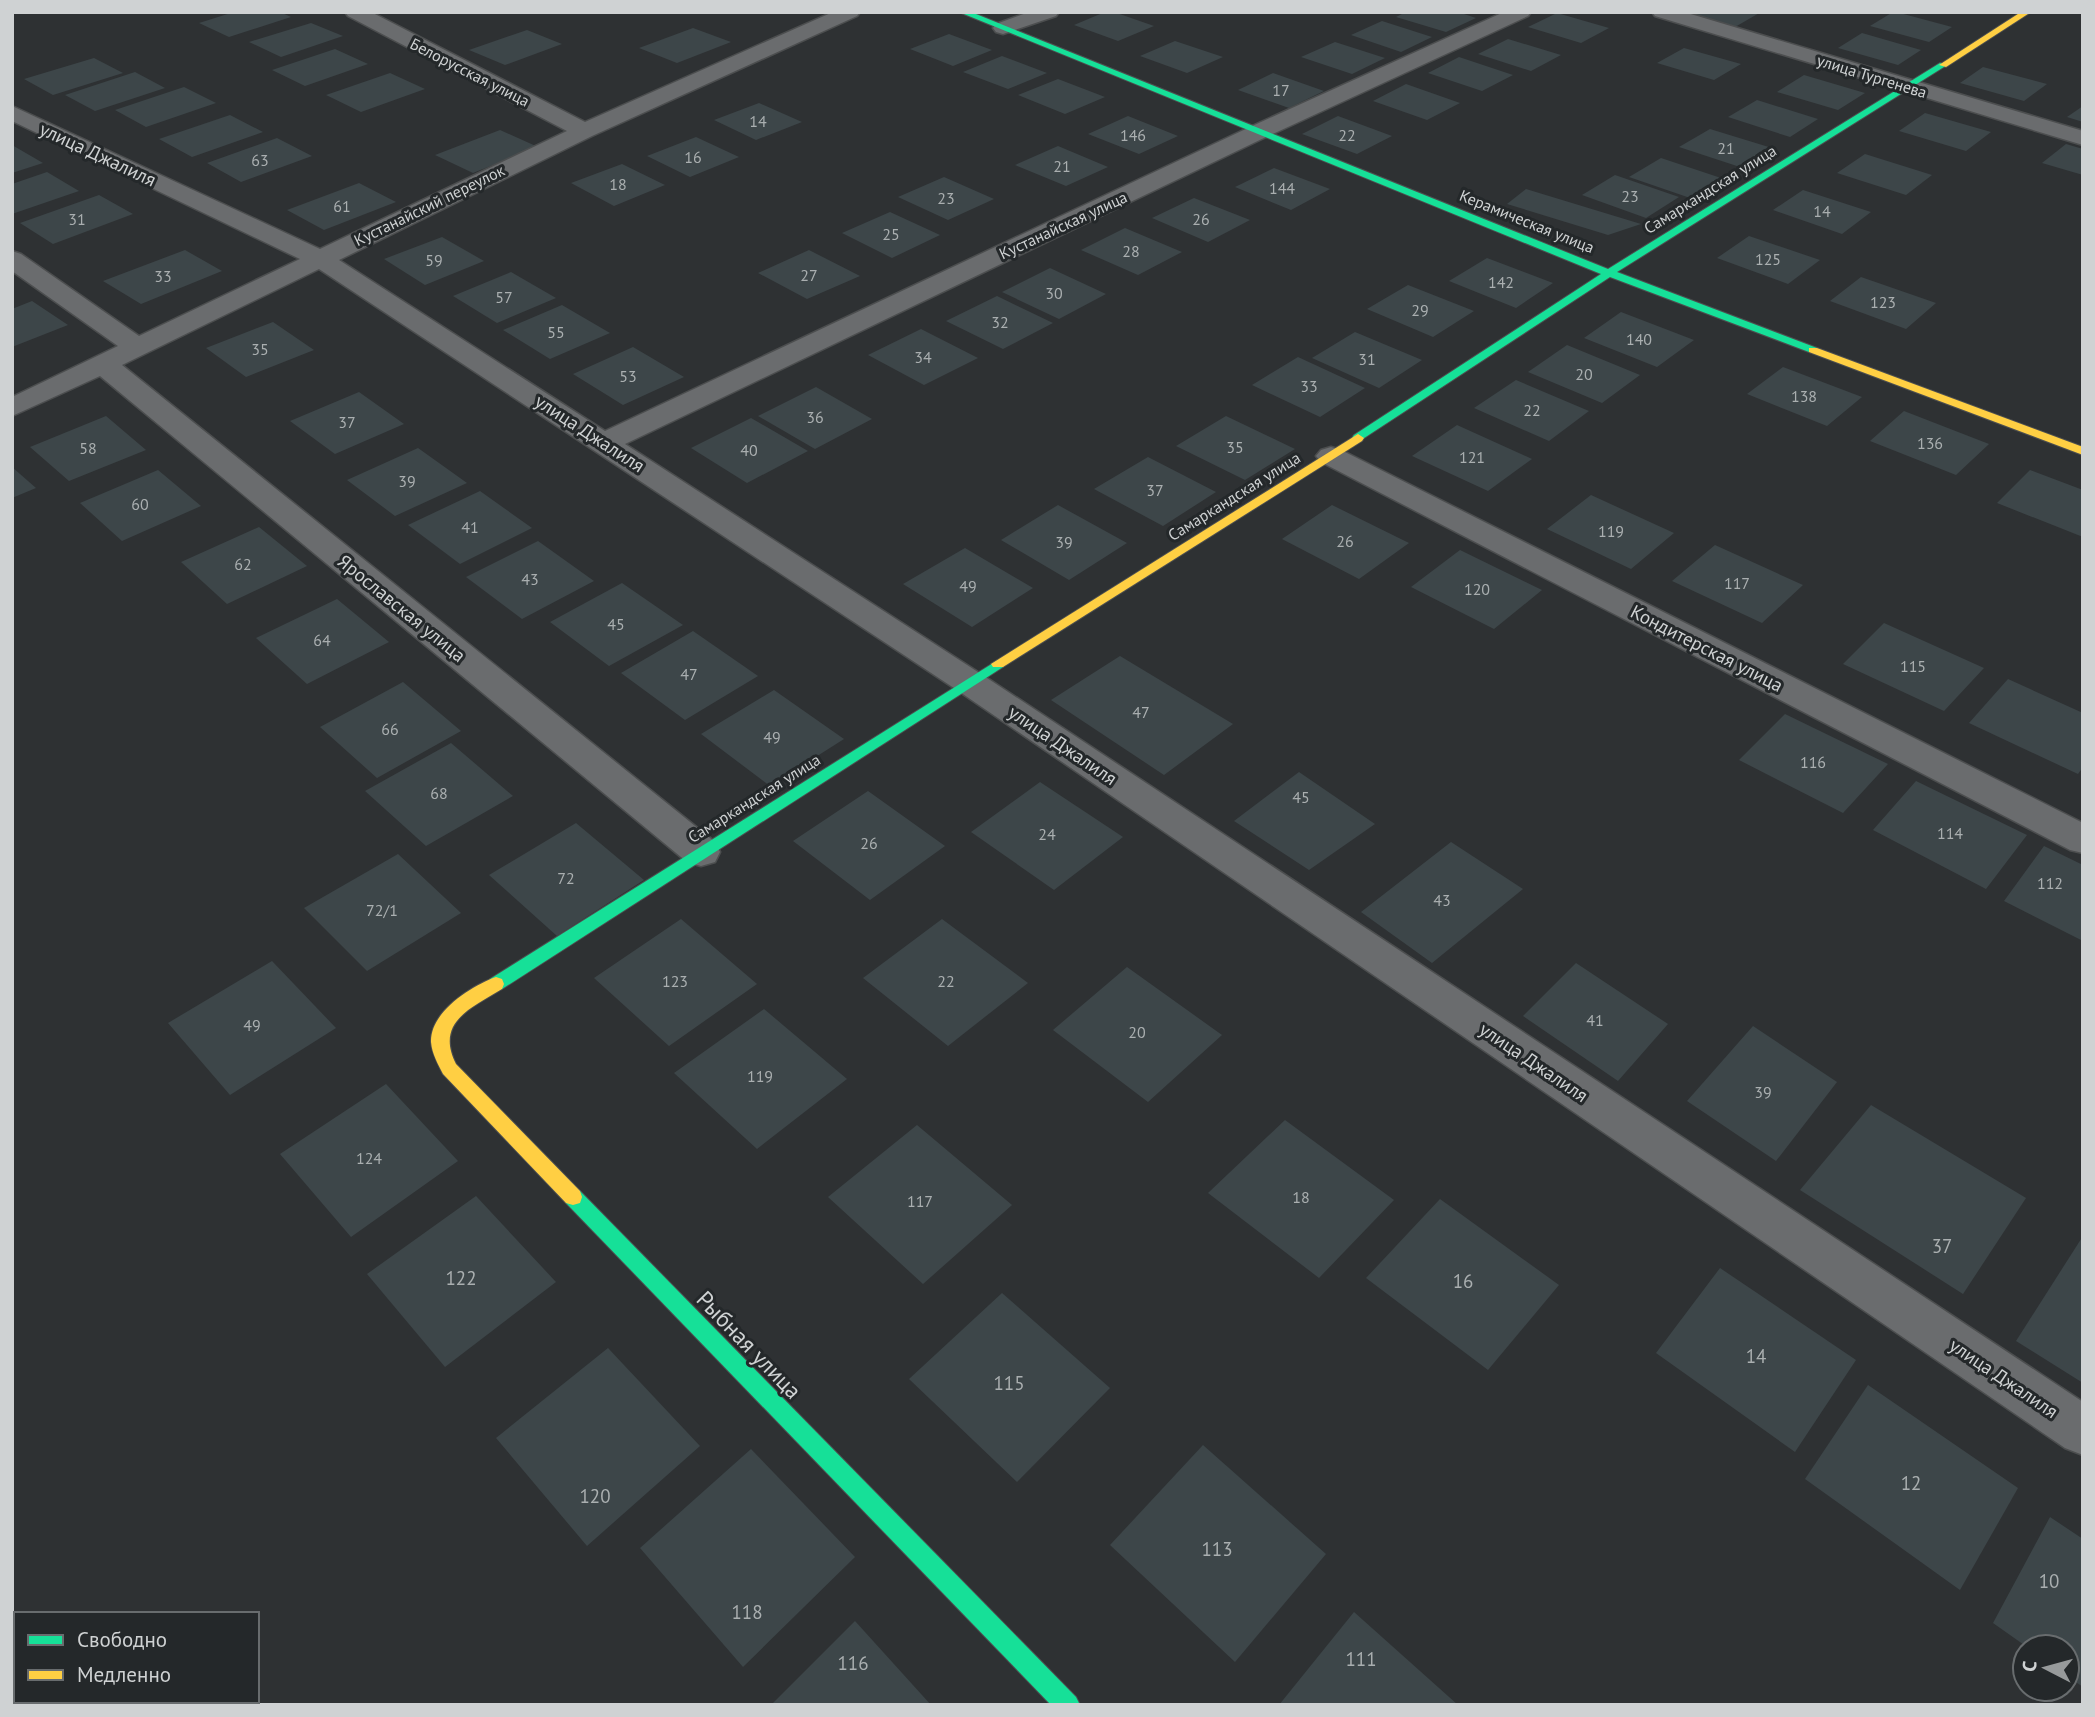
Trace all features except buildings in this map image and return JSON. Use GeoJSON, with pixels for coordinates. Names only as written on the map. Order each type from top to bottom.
{"type":"FeatureCollection","features":[{"type":"Feature","properties":{"kind":"street","name":"Белорусская улица"},"geometry":{"type":"LineString","coordinates":[[355,12],[584,131]]}},
{"type":"Feature","properties":{"kind":"street","name":"Кустанайский переулок"},"geometry":{"type":"LineString","coordinates":[[12,408],[584,131],[850,12]]}},
{"type":"Feature","properties":{"kind":"street","name":"Керамическая улица"},"geometry":{"type":"LineString","coordinates":[[963,12],[1609,273],[2083,452]]}},
{"type":"Feature","properties":{"kind":"street"},"geometry":{"type":"LineString","coordinates":[[1003,28],[1049,12]]}},
{"type":"Feature","properties":{"kind":"street","name":"Кустанайская улица"},"geometry":{"type":"LineString","coordinates":[[606,442],[1258,132],[1521,12]]}},
{"type":"Feature","properties":{"kind":"street","name":"улица Тургенева"},"geometry":{"type":"LineString","coordinates":[[1662,12],[2083,138]]}},
{"type":"Feature","properties":{"kind":"street","name":"Самаркандская улица"},"geometry":{"type":"LineString","coordinates":[[458,1008],[969,682],[1331,456],[1609,273],[2027,12]]}},
{"type":"Feature","properties":{"kind":"street","name":"улица Джалиля"},"geometry":{"type":"LineString","coordinates":[[12,113],[319,257],[606,442],[969,682],[2083,1431]]}},
{"type":"Feature","properties":{"kind":"street"},"geometry":{"type":"LineString","coordinates":[[12,259],[137,347]]}},
{"type":"Feature","properties":{"kind":"street","name":"Ярославская улица"},"geometry":{"type":"LineString","coordinates":[[104,365],[701,852]]}},
{"type":"Feature","properties":{"kind":"street","name":"Кондитерская улица"},"geometry":{"type":"LineString","coordinates":[[1331,456],[2083,840]]}},
{"type":"Feature","properties":{"kind":"street","name":"Рыбная улица"},"geometry":{"type":"LineString","coordinates":[[458,1008],[441,1025],[438,1035],[440,1057],[449,1069],[1068,1705]]}},
{"type":"Feature","properties":{"kind":"traffic: fast"},"geometry":{"type":"LineString","coordinates":[[963,12],[1609,273],[1813,350]]}},
{"type":"Feature","properties":{"kind":"traffic: fast"},"geometry":{"type":"LineString","coordinates":[[1358,438],[1609,273],[1943,65]]}},
{"type":"Feature","properties":{"kind":"traffic: fast"},"geometry":{"type":"LineString","coordinates":[[496,984],[998,664]]}},
{"type":"Feature","properties":{"kind":"traffic: fast"},"geometry":{"type":"LineString","coordinates":[[573,1197],[1068,1705]]}},
{"type":"Feature","properties":{"kind":"traffic: slow"},"geometry":{"type":"LineString","coordinates":[[1943,65],[2027,12]]}},
{"type":"Feature","properties":{"kind":"traffic: slow"},"geometry":{"type":"LineString","coordinates":[[1813,350],[2083,451]]}},
{"type":"Feature","properties":{"kind":"traffic: slow"},"geometry":{"type":"LineString","coordinates":[[998,664],[1358,438]]}},
{"type":"Feature","properties":{"kind":"traffic: slow"},"geometry":{"type":"LineString","coordinates":[[496,984],[449,1017],[442,1027],[439,1039],[441,1053],[449,1069],[573,1197]]}}]}
